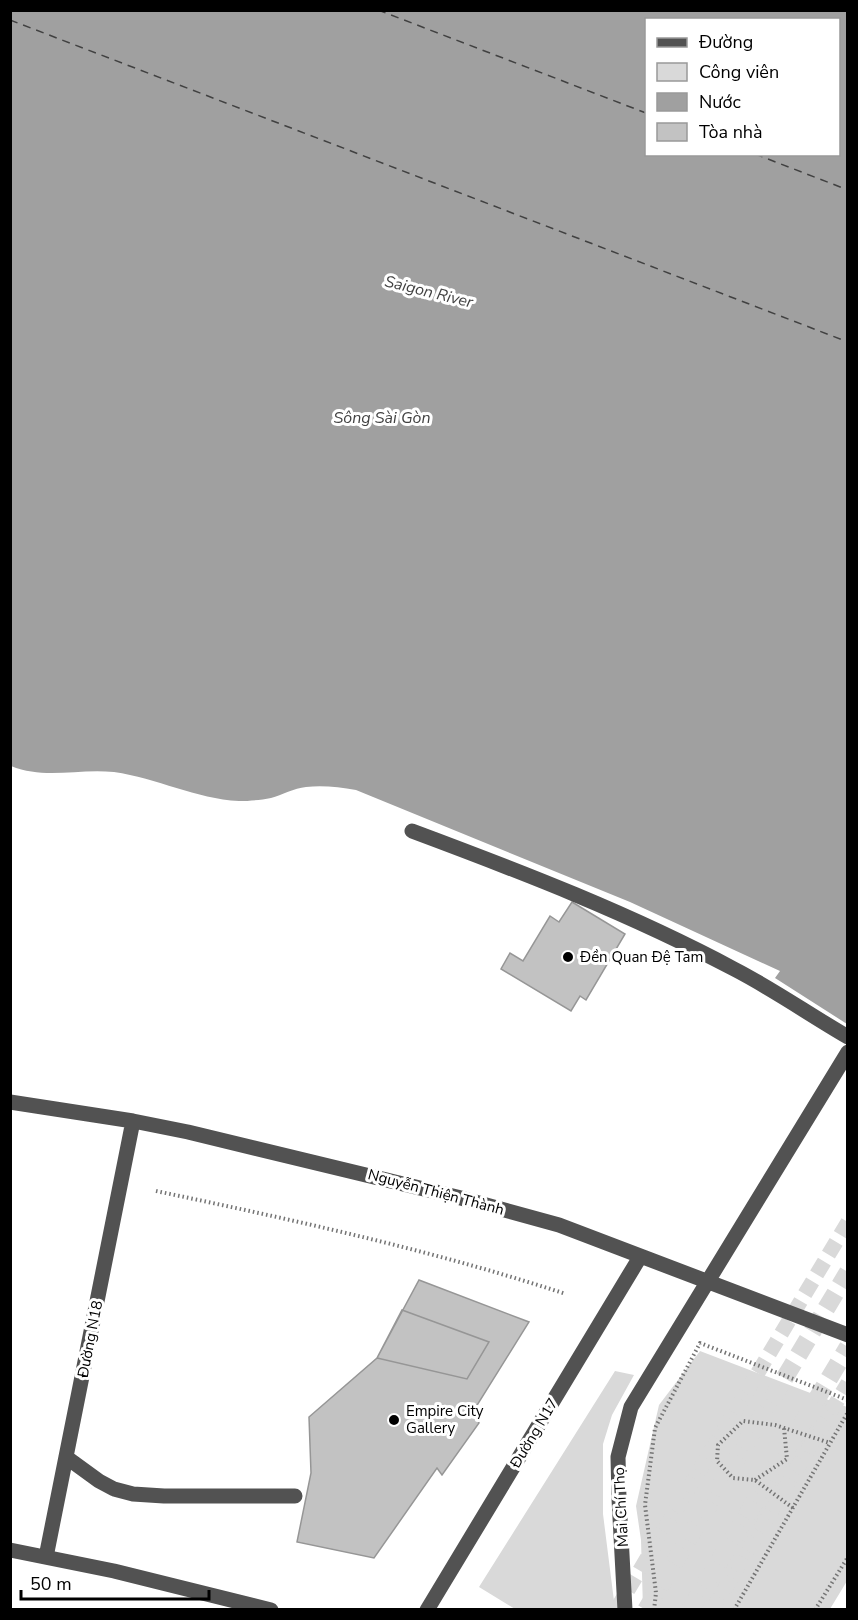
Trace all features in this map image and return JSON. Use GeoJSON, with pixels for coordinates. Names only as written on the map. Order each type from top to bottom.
{"type":"FeatureCollection","features":[{"type":"Feature","properties":{"kind":"street"},"geometry":{"type":"LineString","coordinates":[[412,831],[557,886],[635,920],[736,970],[848,1037]]}},
{"type":"Feature","properties":{"kind":"street","name":"Mai Chí Thọ"},"geometry":{"type":"LineString","coordinates":[[625,1610],[618,1457],[631,1407],[848,1052]]}},
{"type":"Feature","properties":{"kind":"street","name":"Nguyễn Thiện Thành"},"geometry":{"type":"LineString","coordinates":[[10,1102],[188,1132],[457,1197],[559,1225],[848,1335]]}},
{"type":"Feature","properties":{"kind":"street","name":"Đường N18"},"geometry":{"type":"LineString","coordinates":[[46,1557],[133,1121]]}},
{"type":"Feature","properties":{"kind":"street","name":"Đường N17"},"geometry":{"type":"LineString","coordinates":[[427,1610],[640,1257]]}},
{"type":"Feature","properties":{"kind":"street"},"geometry":{"type":"LineString","coordinates":[[66,1457],[99,1481],[114,1489],[133,1494],[295,1496]]}},
{"type":"Feature","properties":{"kind":"street"},"geometry":{"type":"LineString","coordinates":[[10,1550],[191,1588],[271,1610]]}},
{"type":"Feature","properties":{"kind":"path"},"geometry":{"type":"LineString","coordinates":[[156,1191],[301,1222],[413,1250],[517,1278],[566,1294]]}},
{"type":"Feature","properties":{"kind":"path"},"geometry":{"type":"LineString","coordinates":[[654,1610],[656,1593],[645,1505],[655,1428],[700,1342],[848,1400]]}},
{"type":"Feature","properties":{"kind":"path"},"geometry":{"type":"LineString","coordinates":[[734,1610],[848,1412]]}},
{"type":"Feature","properties":{"kind":"path"},"geometry":{"type":"LineString","coordinates":[[793,1508],[755,1480],[733,1478],[717,1461],[718,1444],[743,1420],[784,1428],[830,1443]]}},
{"type":"Feature","properties":{"kind":"path"},"geometry":{"type":"LineString","coordinates":[[755,1480],[787,1459],[784,1428]]}},
{"type":"Feature","properties":{"kind":"path"},"geometry":{"type":"LineString","coordinates":[[815,1610],[848,1557]]}},
{"type":"Feature","properties":{"kind":"green space"},"geometry":{"type":"Polygon","coordinates":[[[700,1351],[847,1407],[847,1581],[830,1609],[643,1609],[641,1540],[636,1506],[659,1405],[700,1351]]]}},
{"type":"Feature","properties":{"kind":"green space"},"geometry":{"type":"Polygon","coordinates":[[[615,1371],[634,1375],[612,1415],[603,1444],[603,1514],[615,1609],[515,1609],[479,1587],[615,1371]]]}},
{"type":"Feature","properties":{"kind":"water","name":"Sông Sài Gòn"},"geometry":{"type":"Polygon","coordinates":[[[10,11],[847,11],[847,1024],[775,978],[780,971],[630,902],[356,790],[312,786],[271,798],[239,801],[192,793],[114,772],[49,773],[11,766],[10,11]]]}},
{"type":"Feature","properties":{"kind":"building","name":"Đền Quan Đệ Tam"},"geometry":{"type":"Polygon","coordinates":[[[572,902],[625,934],[586,1000],[580,996],[571,1011],[501,969],[510,953],[523,961],[550,916],[559,922],[572,902]]]}},
{"type":"Feature","properties":{"kind":"building","name":"Empire City Gallery"},"geometry":{"type":"Polygon","coordinates":[[[419,1280],[529,1322],[474,1410],[479,1423],[442,1475],[437,1468],[374,1558],[297,1542],[311,1473],[309,1417],[377,1358],[419,1280]]]}},
{"type":"Feature","properties":{"kind":"building"},"geometry":{"type":"Polygon","coordinates":[[[402,1310],[489,1342],[467,1379],[377,1358],[402,1310]]]}},
{"type":"Feature","properties":{"kind":"ferry route"},"geometry":{"type":"LineString","coordinates":[[378,10],[645,113]]}},
{"type":"Feature","properties":{"kind":"ferry route"},"geometry":{"type":"LineString","coordinates":[[10,20],[848,342]]}},
{"type":"Feature","properties":{"kind":"ferry route"},"geometry":{"type":"LineString","coordinates":[[760,156],[848,190]]}},
{"type":"Feature","properties":{"kind":"tunnel"},"geometry":{"type":"LineString","coordinates":[[616,1610],[848,1222]]}},
{"type":"Feature","properties":{"kind":"tunnel"},"geometry":{"type":"LineString","coordinates":[[646,1610],[848,1272]]}},
{"type":"Feature","properties":{"kind":"tunnel"},"geometry":{"type":"LineString","coordinates":[[690,1610],[848,1347]]}},
{"type":"Feature","properties":{"kind":"tunnel"},"geometry":{"type":"LineString","coordinates":[[712,1610],[848,1383]]}},
{"type":"Feature","properties":{"kind":"place","name":"Đền Quan Đệ Tam"},"geometry":{"type":"Point","coordinates":[568,957]}},
{"type":"Feature","properties":{"kind":"place","name":"Empire City Gallery"},"geometry":{"type":"Point","coordinates":[394,1420]}},
{"type":"Feature","properties":{"kind":"water label","name":"Saigon River"},"geometry":{"type":"Point","coordinates":[429,291]}}]}
